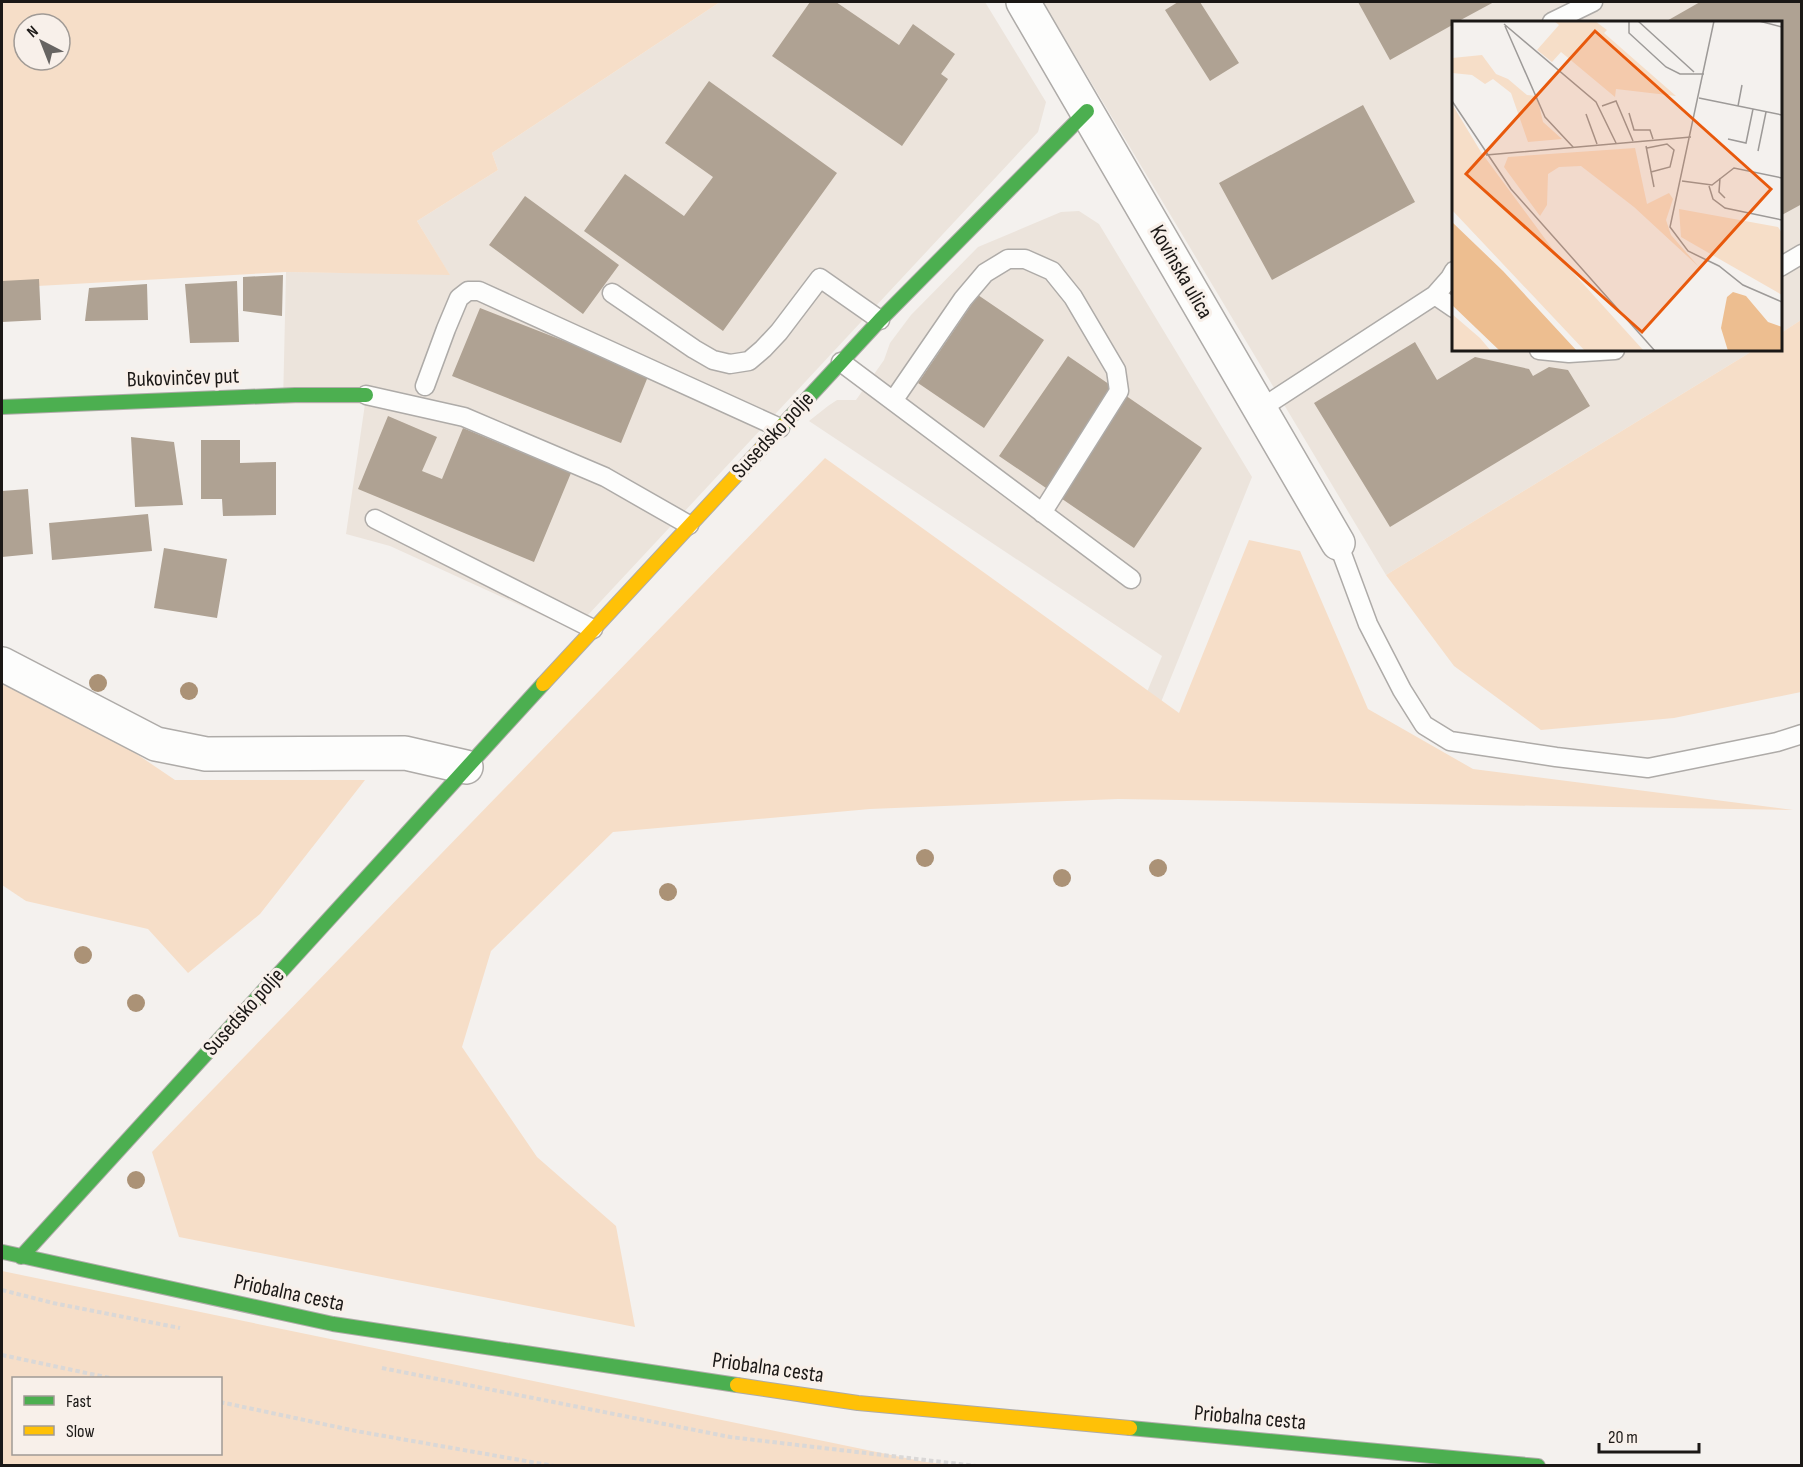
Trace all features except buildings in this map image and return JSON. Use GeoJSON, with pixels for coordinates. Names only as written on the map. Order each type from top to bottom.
{"type":"FeatureCollection","features":[{"type":"Feature","properties":{"kind":"street","name":"Kovinska ulica"},"geometry":{"type":"LineString","coordinates":[[1023,2],[1338,543]]}},
{"type":"Feature","properties":{"kind":"street","name":"Susedsko polje"},"geometry":{"type":"LineString","coordinates":[[21,1257],[466,767],[840,362],[1087,111]]}},
{"type":"Feature","properties":{"kind":"street","name":"Bukovinčev put"},"geometry":{"type":"LineString","coordinates":[[2,407],[294,395],[366,395]]}},
{"type":"Feature","properties":{"kind":"street"},"geometry":{"type":"LineString","coordinates":[[2,664],[156,744],[206,754],[405,753],[466,767]]}},
{"type":"Feature","properties":{"kind":"street","name":"Priobalna cesta"},"geometry":{"type":"LineString","coordinates":[[2,1252],[333,1324],[858,1403],[1538,1466]]}},
{"type":"Feature","properties":{"kind":"lane"},"geometry":{"type":"LineString","coordinates":[[1554,21],[1593,2]]}},
{"type":"Feature","properties":{"kind":"lane"},"geometry":{"type":"LineString","coordinates":[[1782,266],[1802,254]]}},
{"type":"Feature","properties":{"kind":"lane"},"geometry":{"type":"LineString","coordinates":[[893,401],[963,299],[985,273],[1008,259],[1025,259],[1052,271],[1073,297],[1116,370],[1119,391],[1042,513]]}},
{"type":"Feature","properties":{"kind":"lane"},"geometry":{"type":"LineString","coordinates":[[1260,409],[1435,295],[1452,274]]}},
{"type":"Feature","properties":{"kind":"lane"},"geometry":{"type":"LineString","coordinates":[[612,293],[712,360],[730,364],[749,361],[764,349],[820,278],[880,320]]}},
{"type":"Feature","properties":{"kind":"lane"},"geometry":{"type":"LineString","coordinates":[[425,386],[459,298],[468,291],[479,291],[780,428]]}},
{"type":"Feature","properties":{"kind":"lane"},"geometry":{"type":"LineString","coordinates":[[1435,295],[1452,308]]}},
{"type":"Feature","properties":{"kind":"lane"},"geometry":{"type":"LineString","coordinates":[[1549,351],[1569,353],[1607,351]]}},
{"type":"Feature","properties":{"kind":"lane"},"geometry":{"type":"LineString","coordinates":[[840,362],[1131,579]]}},
{"type":"Feature","properties":{"kind":"lane"},"geometry":{"type":"LineString","coordinates":[[366,395],[464,417],[605,477],[689,525]]}},
{"type":"Feature","properties":{"kind":"lane"},"geometry":{"type":"LineString","coordinates":[[375,519],[593,629]]}},
{"type":"Feature","properties":{"kind":"lane"},"geometry":{"type":"LineString","coordinates":[[1338,543],[1368,624],[1402,690],[1424,725],[1450,741],[1648,768],[1777,742],[1802,734]]}},
{"type":"Feature","properties":{"kind":"path"},"geometry":{"type":"LineString","coordinates":[[2,1290],[53,1303],[181,1328]]}},
{"type":"Feature","properties":{"kind":"path"},"geometry":{"type":"LineString","coordinates":[[2,1355],[105,1377]]}},
{"type":"Feature","properties":{"kind":"path"},"geometry":{"type":"LineString","coordinates":[[380,1368],[730,1437],[976,1466]]}},
{"type":"Feature","properties":{"kind":"path"},"geometry":{"type":"LineString","coordinates":[[222,1402],[356,1431],[554,1466]]}},
{"type":"Feature","properties":{"kind":"shaded area"},"geometry":{"type":"Polygon","coordinates":[[[2,2],[720,2],[492,153],[498,170],[417,221],[450,275],[286,272],[2,288],[2,2]]]}},
{"type":"Feature","properties":{"kind":"shaded area"},"geometry":{"type":"Polygon","coordinates":[[[720,2],[985,2],[1046,102],[1038,132],[574,630],[390,546],[346,534],[365,404],[283,404],[286,272],[449,274],[417,221],[498,170],[492,153],[720,2]]]}},
{"type":"Feature","properties":{"kind":"shaded area"},"geometry":{"type":"Polygon","coordinates":[[[1043,2],[1801,2],[1801,320],[1782,332],[1782,21],[1452,21],[1452,351],[1752,351],[1386,575],[1043,2]]]}},
{"type":"Feature","properties":{"kind":"shaded area"},"geometry":{"type":"Polygon","coordinates":[[[1079,211],[1099,224],[1252,477],[1153,722],[1137,716],[1162,656],[809,421],[837,400],[856,400],[884,360],[890,343],[911,315],[978,247],[1061,212],[1079,211]]]}},
{"type":"Feature","properties":{"kind":"shaded area"},"geometry":{"type":"Polygon","coordinates":[[[1801,320],[1801,692],[1674,718],[1541,730],[1454,666],[1386,575],[1752,351],[1782,351],[1782,332],[1801,320]]]}},
{"type":"Feature","properties":{"kind":"shaded area"},"geometry":{"type":"Polygon","coordinates":[[[825,458],[1179,713],[1249,540],[1300,551],[1368,709],[1473,769],[1793,810],[1118,799],[870,809],[613,832],[491,951],[462,1047],[537,1157],[616,1226],[635,1327],[179,1237],[152,1152],[825,458]]]}},
{"type":"Feature","properties":{"kind":"shaded area"},"geometry":{"type":"Polygon","coordinates":[[[4,664],[175,780],[365,780],[260,914],[188,973],[148,929],[26,901],[2,885],[2,666],[4,664]]]}},
{"type":"Feature","properties":{"kind":"shaded area"},"geometry":{"type":"Polygon","coordinates":[[[2,1271],[925,1462],[960,1465],[2,1465],[2,1271]]]}},
{"type":"Feature","properties":{"kind":"traffic: fast"},"geometry":{"type":"LineString","coordinates":[[782,426],[880,320],[1087,111]]}},
{"type":"Feature","properties":{"kind":"traffic: fast"},"geometry":{"type":"LineString","coordinates":[[2,407],[295,395],[366,395]]}},
{"type":"Feature","properties":{"kind":"traffic: fast"},"geometry":{"type":"LineString","coordinates":[[21,1257],[543,684]]}},
{"type":"Feature","properties":{"kind":"traffic: fast"},"geometry":{"type":"LineString","coordinates":[[3,1252],[333,1324],[737,1385]]}},
{"type":"Feature","properties":{"kind":"traffic: fast"},"geometry":{"type":"LineString","coordinates":[[1130,1428],[1538,1466]]}},
{"type":"Feature","properties":{"kind":"traffic: slow"},"geometry":{"type":"LineString","coordinates":[[543,684],[782,426]]}},
{"type":"Feature","properties":{"kind":"traffic: slow"},"geometry":{"type":"LineString","coordinates":[[737,1385],[858,1403],[1130,1428]]}}]}
